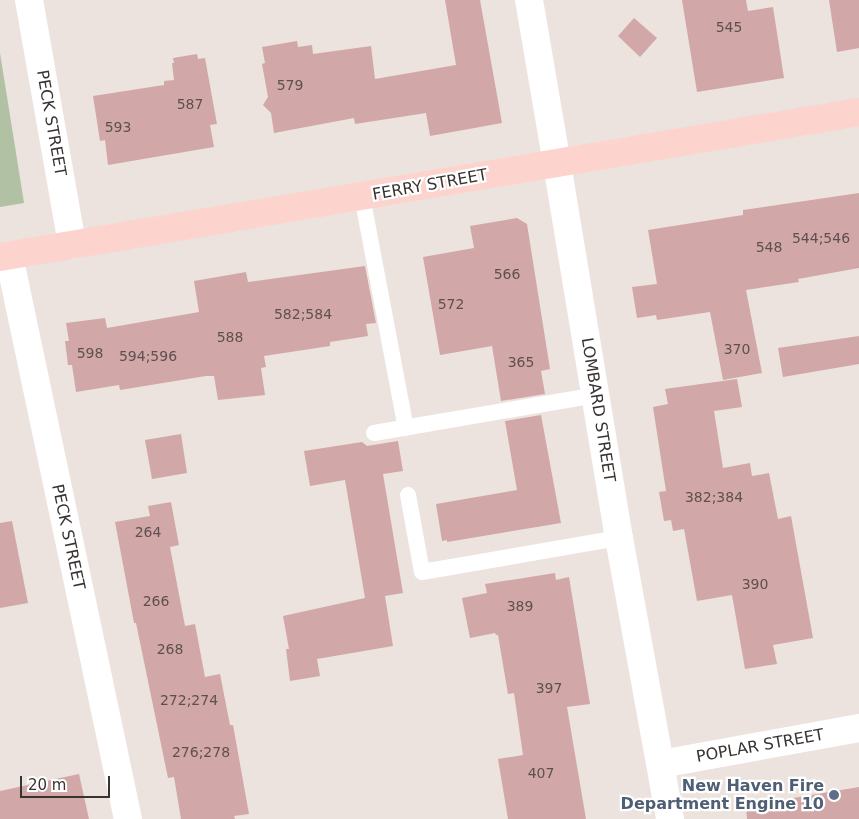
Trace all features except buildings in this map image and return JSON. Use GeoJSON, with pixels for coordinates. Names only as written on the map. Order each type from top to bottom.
{"type":"FeatureCollection","features":[{"type":"Feature","properties":{"kind":"main road","name":"FERRY STREET"},"geometry":{"type":"LineString","coordinates":[[4,257],[859,112]]}},
{"type":"Feature","properties":{"kind":"street","name":"PECK STREET"},"geometry":{"type":"LineString","coordinates":[[29,0],[72,245]]}},
{"type":"Feature","properties":{"kind":"street","name":"LOMBARD STREET"},"geometry":{"type":"LineString","coordinates":[[529,0],[619,538],[670,819]]}},
{"type":"Feature","properties":{"kind":"street","name":"PECK STREET"},"geometry":{"type":"LineString","coordinates":[[4,257],[128,819]]}},
{"type":"Feature","properties":{"kind":"street","name":"POPLAR STREET"},"geometry":{"type":"LineString","coordinates":[[661,764],[859,728]]}},
{"type":"Feature","properties":{"kind":"lane"},"geometry":{"type":"LineString","coordinates":[[362,196],[406,428]]}},
{"type":"Feature","properties":{"kind":"lane"},"geometry":{"type":"LineString","coordinates":[[374,433],[596,395]]}},
{"type":"Feature","properties":{"kind":"lane"},"geometry":{"type":"LineString","coordinates":[[408,495],[422,572],[619,538]]}},
{"type":"Feature","properties":{"kind":"green space"},"geometry":{"type":"Polygon","coordinates":[[[0,53],[24,203],[0,207],[0,53]]]}},
{"type":"Feature","properties":{"kind":"place","name":"New Haven Fire Department Engine 10"},"geometry":{"type":"Point","coordinates":[834,795]}}]}
